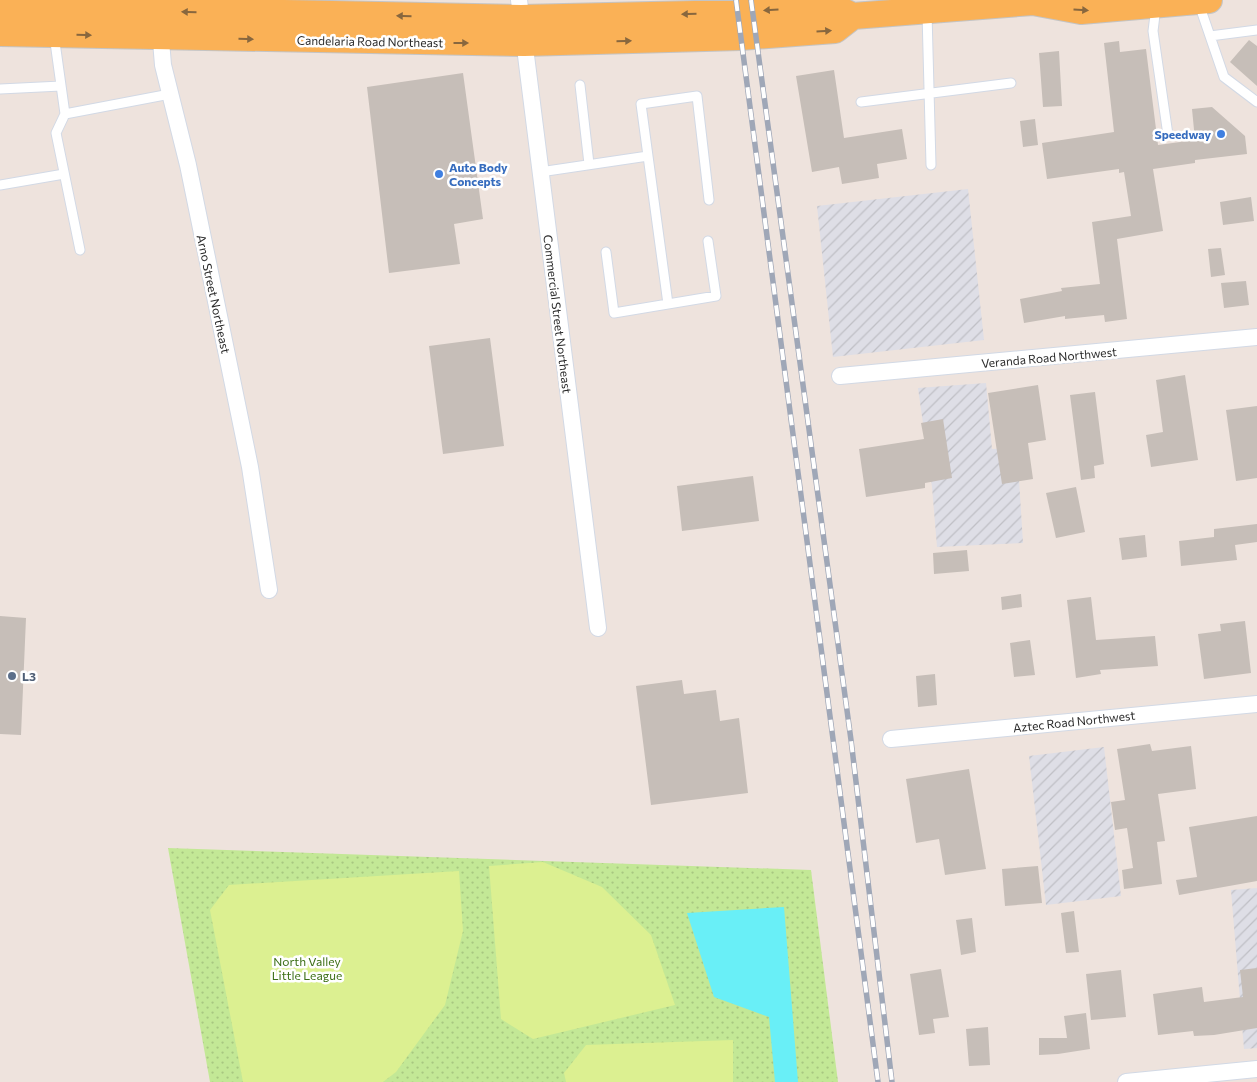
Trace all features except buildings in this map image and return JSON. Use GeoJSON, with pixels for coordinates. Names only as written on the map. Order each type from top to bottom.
{"type":"FeatureCollection","features":[{"type":"Feature","properties":{"kind":"main road"},"geometry":{"type":"LineString","coordinates":[[899,6],[927,11],[1030,1],[1081,11],[1204,0]]}},
{"type":"Feature","properties":{"kind":"main road","name":"Candelaria Road Northeast"},"geometry":{"type":"LineString","coordinates":[[0,7],[154,6],[521,20],[739,25],[835,30],[853,16],[899,6]]}},
{"type":"Feature","properties":{"kind":"main road","name":"Candelaria Road Northeast"},"geometry":{"type":"LineString","coordinates":[[0,33],[162,37],[521,20]]}},
{"type":"Feature","properties":{"kind":"street","name":"Arno Street Northeast"},"geometry":{"type":"LineString","coordinates":[[154,6],[162,37],[163,66],[188,165],[250,467],[269,590]]}},
{"type":"Feature","properties":{"kind":"street","name":"Commercial Street Northeast"},"geometry":{"type":"LineString","coordinates":[[521,20],[598,628]]}},
{"type":"Feature","properties":{"kind":"street","name":"Veranda Road Northwest"},"geometry":{"type":"LineString","coordinates":[[840,376],[1257,337]]}},
{"type":"Feature","properties":{"kind":"street","name":"Aztec Road Northwest"},"geometry":{"type":"LineString","coordinates":[[891,739],[1257,704]]}},
{"type":"Feature","properties":{"kind":"street"},"geometry":{"type":"LineString","coordinates":[[1126,1082],[1257,1069]]}},
{"type":"Feature","properties":{"kind":"lane"},"geometry":{"type":"LineString","coordinates":[[1204,0],[1210,36],[1224,77],[1257,102]]}},
{"type":"Feature","properties":{"kind":"lane"},"geometry":{"type":"LineString","coordinates":[[1156,5],[1153,30],[1168,134]]}},
{"type":"Feature","properties":{"kind":"lane"},"geometry":{"type":"LineString","coordinates":[[927,11],[931,165]]}},
{"type":"Feature","properties":{"kind":"lane"},"geometry":{"type":"LineString","coordinates":[[1210,36],[1257,30]]}},
{"type":"Feature","properties":{"kind":"lane"},"geometry":{"type":"LineString","coordinates":[[54,34],[65,114],[56,133],[80,250]]}},
{"type":"Feature","properties":{"kind":"lane"},"geometry":{"type":"LineString","coordinates":[[580,84],[589,164]]}},
{"type":"Feature","properties":{"kind":"lane"},"geometry":{"type":"LineString","coordinates":[[860,102],[1011,84]]}},
{"type":"Feature","properties":{"kind":"lane"},"geometry":{"type":"LineString","coordinates":[[0,88],[61,86]]}},
{"type":"Feature","properties":{"kind":"lane"},"geometry":{"type":"LineString","coordinates":[[65,114],[170,94]]}},
{"type":"Feature","properties":{"kind":"lane"},"geometry":{"type":"LineString","coordinates":[[668,304],[641,104],[697,96],[709,200]]}},
{"type":"Feature","properties":{"kind":"lane"},"geometry":{"type":"LineString","coordinates":[[540,172],[648,156]]}},
{"type":"Feature","properties":{"kind":"lane"},"geometry":{"type":"LineString","coordinates":[[0,185],[64,174]]}},
{"type":"Feature","properties":{"kind":"lane"},"geometry":{"type":"LineString","coordinates":[[606,252],[614,313],[716,296],[708,241]]}},
{"type":"Feature","properties":{"kind":"shaded area"},"geometry":{"type":"Polygon","coordinates":[[[968,189],[984,340],[833,357],[817,206],[968,189]]]}},
{"type":"Feature","properties":{"kind":"shaded area"},"geometry":{"type":"Polygon","coordinates":[[[986,383],[992,449],[1017,448],[1023,543],[937,547],[932,487],[918,388],[986,383]]]}},
{"type":"Feature","properties":{"kind":"shaded area"},"geometry":{"type":"Polygon","coordinates":[[[1104,747],[1121,896],[1046,905],[1029,756],[1104,747]]]}},
{"type":"Feature","properties":{"kind":"shaded area"},"geometry":{"type":"Polygon","coordinates":[[[1257,888],[1257,1048],[1244,1049],[1231,890],[1257,888]]]}},
{"type":"Feature","properties":{"kind":"green space","name":"North Valley Little League"},"geometry":{"type":"Polygon","coordinates":[[[168,848],[811,870],[838,1082],[210,1082],[168,848]]]}},
{"type":"Feature","properties":{"kind":"green space"},"geometry":{"type":"Polygon","coordinates":[[[543,862],[602,887],[651,935],[675,1005],[533,1039],[501,1019],[489,866],[543,862]]]}},
{"type":"Feature","properties":{"kind":"green space"},"geometry":{"type":"Polygon","coordinates":[[[459,871],[463,931],[445,1005],[396,1072],[383,1082],[243,1082],[210,910],[229,885],[459,871]]]}},
{"type":"Feature","properties":{"kind":"green space"},"geometry":{"type":"Polygon","coordinates":[[[733,1040],[733,1082],[566,1082],[564,1073],[586,1045],[733,1040]]]}},
{"type":"Feature","properties":{"kind":"water"},"geometry":{"type":"Polygon","coordinates":[[[784,907],[798,1082],[775,1082],[769,1017],[714,997],[687,913],[784,907]]]}},
{"type":"Feature","properties":{"kind":"railway"},"geometry":{"type":"LineString","coordinates":[[736,0],[878,1082]]}},
{"type":"Feature","properties":{"kind":"railway"},"geometry":{"type":"LineString","coordinates":[[751,0],[851,740],[892,1082]]}},
{"type":"Feature","properties":{"kind":"place","name":"Speedway"},"geometry":{"type":"Point","coordinates":[1221,134]}},
{"type":"Feature","properties":{"kind":"place","name":"Auto Body Concepts"},"geometry":{"type":"Point","coordinates":[439,174]}},
{"type":"Feature","properties":{"kind":"place","name":"L3"},"geometry":{"type":"Point","coordinates":[12,676]}}]}
